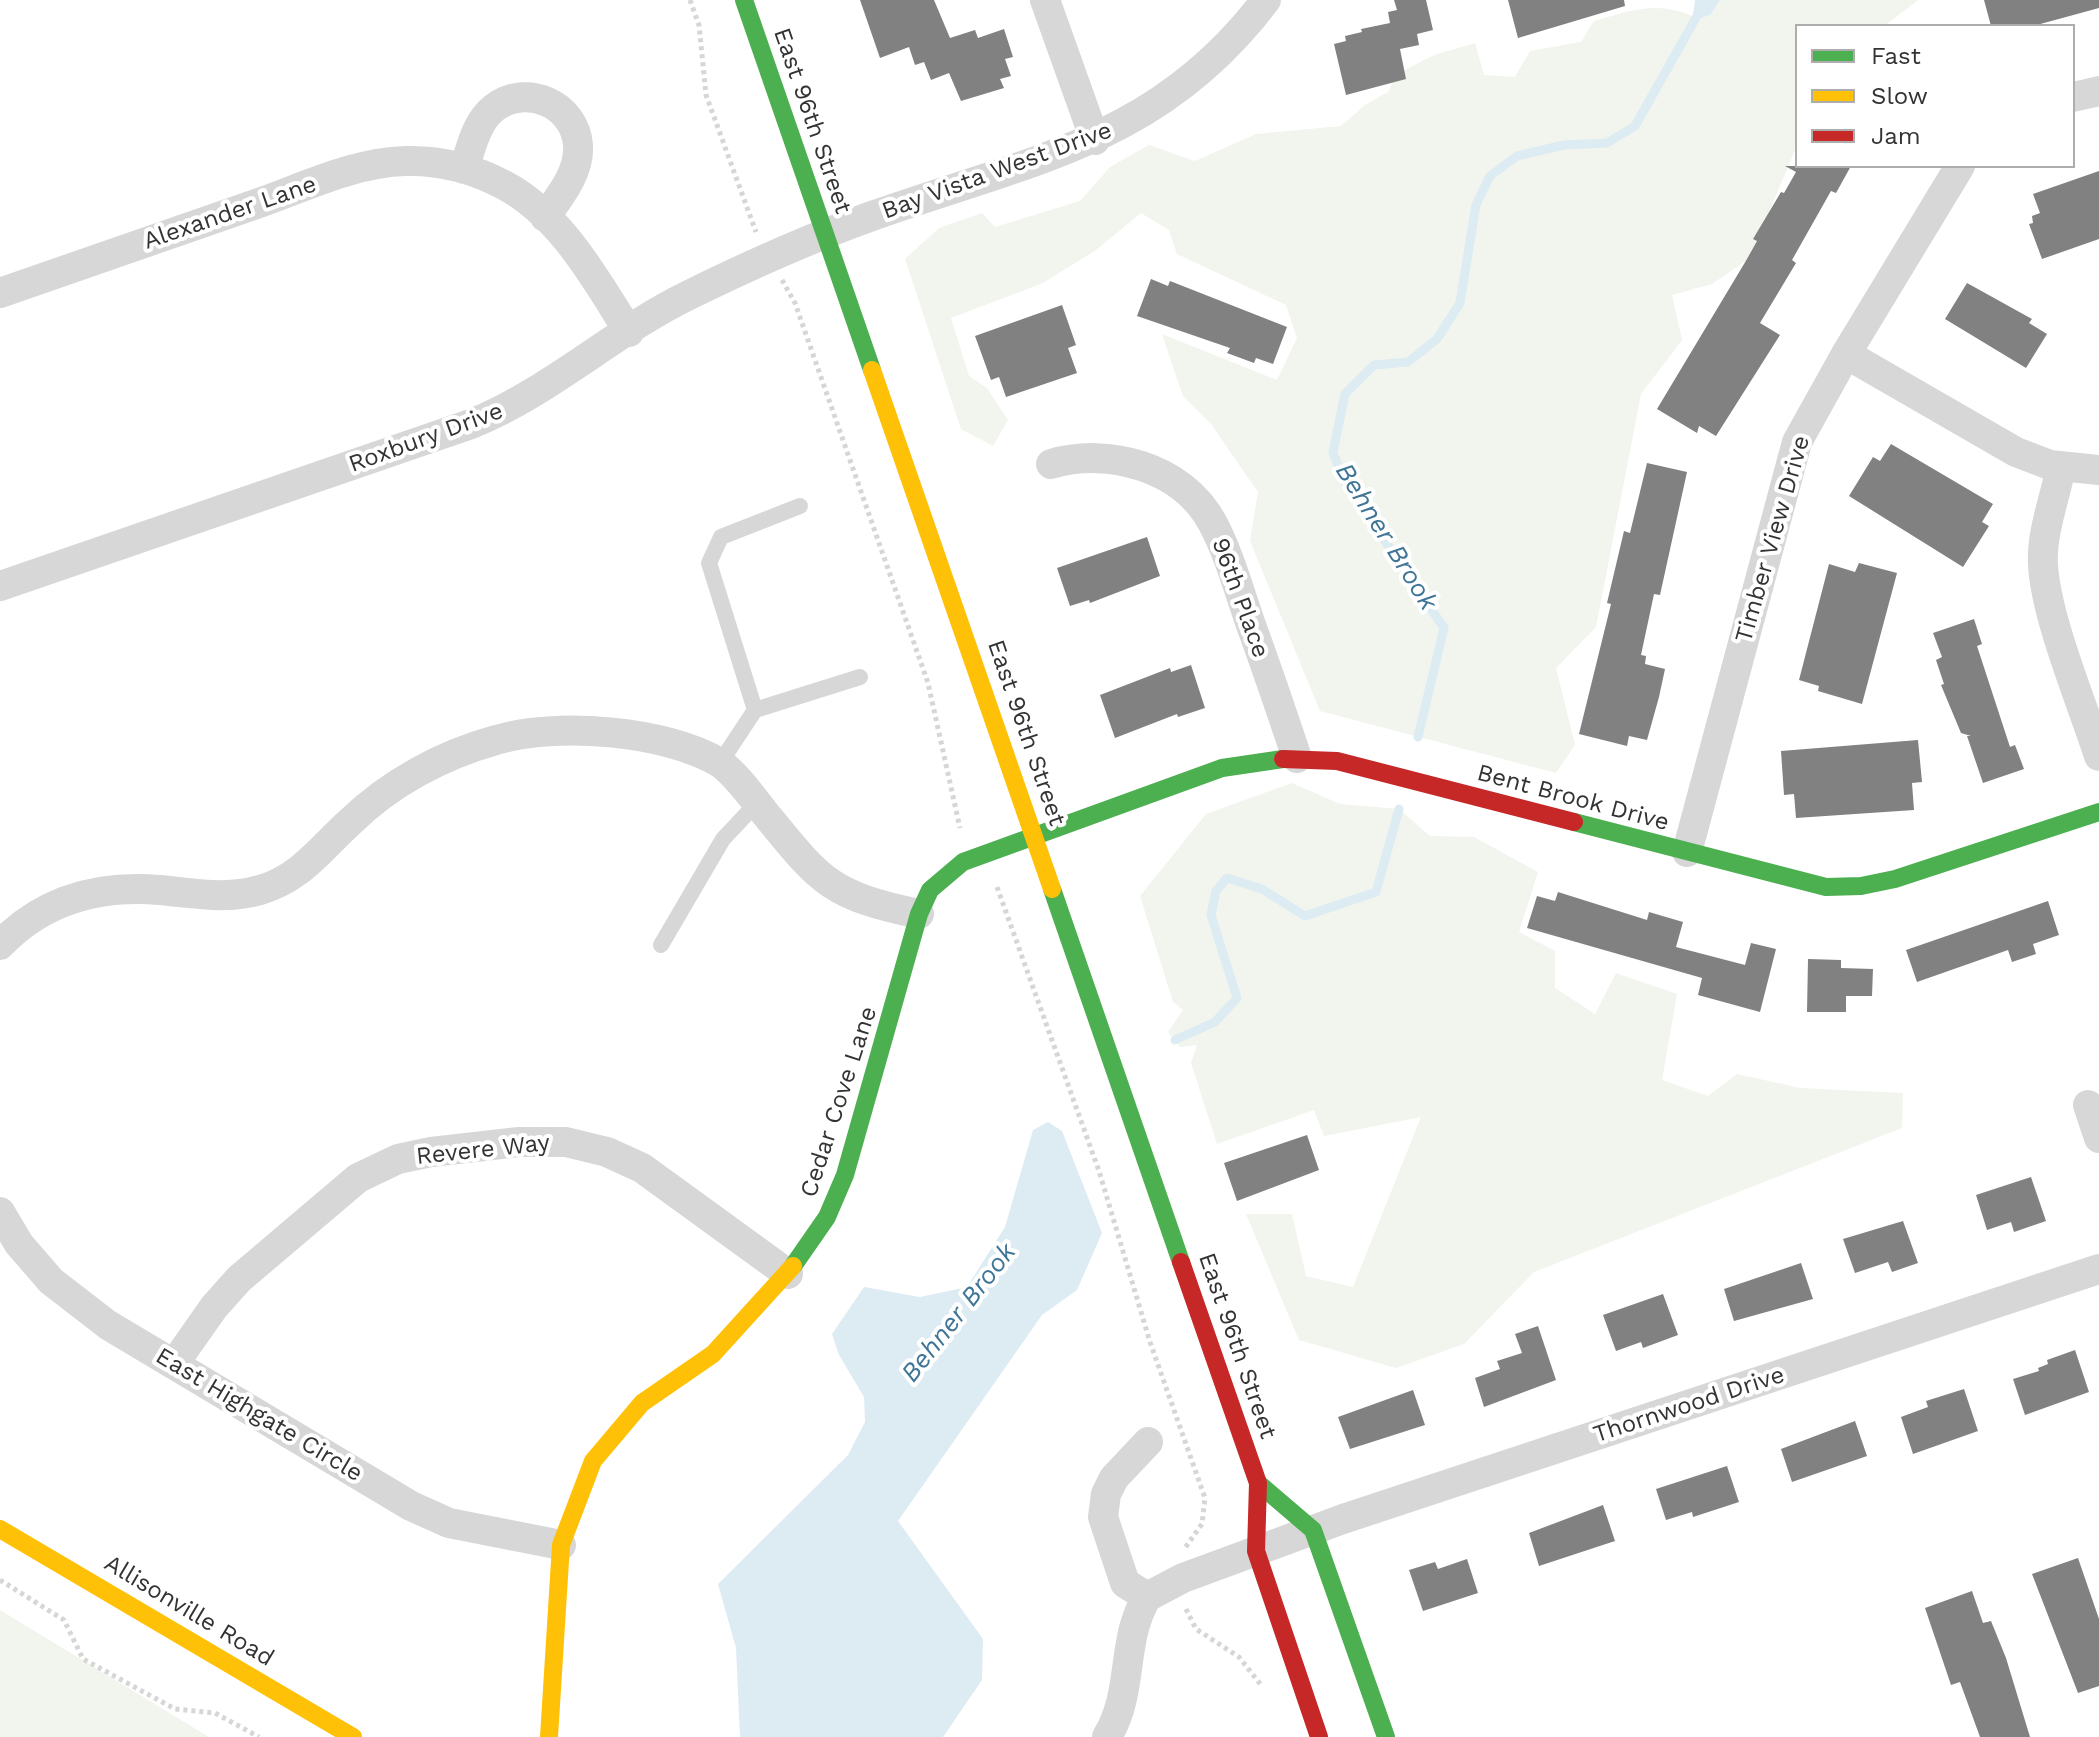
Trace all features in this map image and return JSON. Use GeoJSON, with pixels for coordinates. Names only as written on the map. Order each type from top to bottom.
{"type":"FeatureCollection","features":[{"type":"Feature","properties":{"kind":"main road","name":"East 96th Street"},"geometry":{"type":"LineString","coordinates":[[744,0],[1258,1483],[1267,1546],[1319,1737]]}},
{"type":"Feature","properties":{"kind":"main road","name":"Bent Brook Drive"},"geometry":{"type":"LineString","coordinates":[[1036,836],[1222,768],[1297,758],[1337,761],[1805,883],[1861,886],[1895,879],[2099,812]]}},
{"type":"Feature","properties":{"kind":"main road","name":"Cedar Cove Lane"},"geometry":{"type":"LineString","coordinates":[[549,1737],[561,1545],[593,1461],[642,1403],[713,1354],[788,1274],[827,1217],[845,1175],[882,1054],[919,914],[930,890],[942,876],[975,857],[1036,836]]}},
{"type":"Feature","properties":{"kind":"main road"},"geometry":{"type":"LineString","coordinates":[[1258,1483],[1313,1530],[1386,1737]]}},
{"type":"Feature","properties":{"kind":"main road","name":"Allisonville Road"},"geometry":{"type":"LineString","coordinates":[[0,1529],[353,1737]]}},
{"type":"Feature","properties":{"kind":"street"},"geometry":{"type":"LineString","coordinates":[[1045,0],[1095,140]]}},
{"type":"Feature","properties":{"kind":"street","name":"Bay Vista West Drive"},"geometry":{"type":"LineString","coordinates":[[826,234],[1095,140],[1160,104],[1204,70],[1266,0]]}},
{"type":"Feature","properties":{"kind":"street"},"geometry":{"type":"LineString","coordinates":[[2075,97],[2099,91]]}},
{"type":"Feature","properties":{"kind":"street"},"geometry":{"type":"LineString","coordinates":[[464,169],[474,137],[494,107],[523,97],[538,98],[556,105],[567,117],[578,145],[571,179],[545,217]]}},
{"type":"Feature","properties":{"kind":"street","name":"Alexander Lane"},"geometry":{"type":"LineString","coordinates":[[0,293],[364,168],[402,161],[435,162],[504,184],[545,217],[590,270],[629,332]]}},
{"type":"Feature","properties":{"kind":"street","name":"Timber View Drive"},"geometry":{"type":"LineString","coordinates":[[1687,852],[1786,477],[1804,428],[1959,168]]}},
{"type":"Feature","properties":{"kind":"street","name":"Roxbury Drive"},"geometry":{"type":"LineString","coordinates":[[0,586],[513,407],[685,297],[826,234]]}},
{"type":"Feature","properties":{"kind":"street"},"geometry":{"type":"LineString","coordinates":[[1846,354],[2016,452],[2061,467],[2099,470]]}},
{"type":"Feature","properties":{"kind":"street","name":"96th Place"},"geometry":{"type":"LineString","coordinates":[[1051,464],[1092,457],[1121,459],[1160,473],[1197,503],[1219,536],[1297,758]]}},
{"type":"Feature","properties":{"kind":"street"},"geometry":{"type":"LineString","coordinates":[[2061,467],[2043,550],[2043,568],[2048,598],[2099,756]]}},
{"type":"Feature","properties":{"kind":"street"},"geometry":{"type":"LineString","coordinates":[[0,945],[36,915],[67,899],[111,888],[224,898],[262,890],[297,875],[382,795],[419,771],[499,739],[547,730],[590,730],[655,739],[720,763],[824,882],[877,905],[919,914]]}},
{"type":"Feature","properties":{"kind":"street"},"geometry":{"type":"LineString","coordinates":[[2088,1105],[2099,1138]]}},
{"type":"Feature","properties":{"kind":"street","name":"Revere Way"},"geometry":{"type":"LineString","coordinates":[[174,1364],[214,1307],[239,1279],[358,1178],[398,1159],[431,1152],[519,1142],[566,1142],[607,1152],[642,1168],[788,1274]]}},
{"type":"Feature","properties":{"kind":"street","name":"East Highgate Circle"},"geometry":{"type":"LineString","coordinates":[[0,1212],[19,1244],[51,1281],[108,1325],[411,1506],[449,1523],[561,1545]]}},
{"type":"Feature","properties":{"kind":"street","name":"Thornwood Drive"},"geometry":{"type":"LineString","coordinates":[[1147,1597],[1183,1578],[1313,1530],[2099,1269]]}},
{"type":"Feature","properties":{"kind":"street"},"geometry":{"type":"LineString","coordinates":[[1107,1737],[1121,1714],[1135,1617],[1147,1597],[1125,1583],[1103,1517],[1106,1494],[1114,1478],[1148,1442]]}},
{"type":"Feature","properties":{"kind":"lane"},"geometry":{"type":"LineString","coordinates":[[755,710],[709,563],[721,537],[800,506]]}},
{"type":"Feature","properties":{"kind":"lane"},"geometry":{"type":"LineString","coordinates":[[720,763],[755,710],[860,677]]}},
{"type":"Feature","properties":{"kind":"lane"},"geometry":{"type":"LineString","coordinates":[[661,945],[723,839],[757,803]]}},
{"type":"Feature","properties":{"kind":"path"},"geometry":{"type":"LineString","coordinates":[[846,449],[928,683],[961,833],[1001,894],[1071,1091]]}},
{"type":"Feature","properties":{"kind":"path"},"geometry":{"type":"LineString","coordinates":[[0,1580],[64,1620],[83,1659],[175,1709],[215,1713],[259,1737]]}},
{"type":"Feature","properties":{"kind":"shaded area"},"geometry":{"type":"Polygon","coordinates":[[[1720,0],[1918,0],[1887,24],[1795,24],[1795,150],[1750,258],[1712,284],[1672,295],[1682,340],[1641,394],[1596,627],[1556,668],[1575,745],[1556,773],[1320,711],[1250,541],[1258,492],[1211,424],[1183,396],[1162,334],[1277,380],[1297,338],[1286,305],[1177,254],[1169,230],[1141,213],[1096,250],[1043,283],[951,318],[969,376],[987,388],[1008,420],[993,446],[961,429],[905,259],[939,228],[982,213],[995,227],[1080,201],[1110,167],[1149,145],[1195,161],[1256,134],[1341,126],[1365,105],[1388,92],[1397,74],[1434,55],[1475,43],[1484,75],[1515,77],[1530,51],[1581,42],[1594,21],[1647,8],[1672,10],[1700,19],[1711,14],[1720,0]]]}},
{"type":"Feature","properties":{"kind":"shaded area"},"geometry":{"type":"Polygon","coordinates":[[[1292,783],[1340,804],[1399,809],[1430,836],[1474,837],[1538,872],[1519,932],[1555,951],[1555,988],[1595,1014],[1616,973],[1677,994],[1662,1080],[1708,1096],[1737,1074],[1800,1088],[1903,1093],[1902,1128],[1534,1272],[1464,1344],[1396,1368],[1299,1340],[1246,1214],[1292,1214],[1306,1276],[1353,1287],[1421,1117],[1324,1136],[1314,1110],[1217,1144],[1191,1063],[1197,1045],[1180,1047],[1168,1032],[1183,1010],[1173,1002],[1140,896],[1206,814],[1292,783]]]}},
{"type":"Feature","properties":{"kind":"shaded area"},"geometry":{"type":"Polygon","coordinates":[[[0,1610],[209,1737],[0,1737],[0,1610]]]}},
{"type":"Feature","properties":{"kind":"water"},"geometry":{"type":"Polygon","coordinates":[[[1695,0],[1720,0],[1711,14],[1700,19],[1693,15],[1695,0]]]}},
{"type":"Feature","properties":{"kind":"water"},"geometry":{"type":"Polygon","coordinates":[[[1048,1122],[1062,1131],[1102,1233],[1077,1290],[1042,1315],[898,1521],[983,1639],[982,1680],[943,1737],[740,1737],[736,1648],[718,1584],[848,1455],[865,1422],[864,1397],[839,1355],[832,1334],[864,1287],[920,1297],[967,1287],[1005,1227],[1033,1130],[1048,1122]]]}},
{"type":"Feature","properties":{"kind":"building"},"geometry":{"type":"Polygon","coordinates":[[[860,0],[934,0],[950,38],[975,30],[978,38],[1004,29],[1013,57],[1005,59],[1011,76],[1000,79],[1004,88],[961,101],[949,73],[931,80],[924,62],[915,65],[909,47],[880,58],[860,0]]]}},
{"type":"Feature","properties":{"kind":"building"},"geometry":{"type":"Polygon","coordinates":[[[1394,0],[1426,0],[1433,30],[1417,34],[1419,45],[1400,49],[1406,79],[1346,95],[1334,44],[1346,41],[1345,36],[1362,32],[1361,29],[1390,23],[1388,12],[1397,10],[1394,0]]]}},
{"type":"Feature","properties":{"kind":"building"},"geometry":{"type":"Polygon","coordinates":[[[1508,0],[1624,0],[1625,6],[1518,38],[1508,0]]]}},
{"type":"Feature","properties":{"kind":"building"},"geometry":{"type":"Polygon","coordinates":[[[1984,0],[2099,0],[2099,8],[2040,24],[1990,24],[1984,0]]]}},
{"type":"Feature","properties":{"kind":"building"},"geometry":{"type":"Polygon","coordinates":[[[1785,166],[1850,168],[1836,193],[1831,191],[1792,260],[1796,263],[1760,323],[1780,335],[1716,436],[1699,426],[1697,433],[1657,409],[1747,259],[1757,241],[1753,239],[1796,172],[1785,166]]]}},
{"type":"Feature","properties":{"kind":"building"},"geometry":{"type":"Polygon","coordinates":[[[2099,171],[2099,239],[2042,259],[2029,224],[2033,223],[2032,216],[2040,213],[2033,194],[2099,171]]]}},
{"type":"Feature","properties":{"kind":"building"},"geometry":{"type":"Polygon","coordinates":[[[1151,279],[1168,286],[1170,281],[1287,327],[1273,364],[1256,358],[1254,363],[1227,353],[1230,348],[1137,316],[1151,279]]]}},
{"type":"Feature","properties":{"kind":"building"},"geometry":{"type":"Polygon","coordinates":[[[1967,283],[2032,319],[2029,323],[2047,334],[2026,368],[1945,319],[1967,283]]]}},
{"type":"Feature","properties":{"kind":"building"},"geometry":{"type":"Polygon","coordinates":[[[1062,305],[1076,345],[1068,348],[1077,373],[1006,397],[999,377],[991,380],[975,336],[1062,305]]]}},
{"type":"Feature","properties":{"kind":"building"},"geometry":{"type":"Polygon","coordinates":[[[1891,444],[1993,504],[1982,522],[1989,526],[1963,567],[1849,496],[1873,457],[1880,461],[1891,444]]]}},
{"type":"Feature","properties":{"kind":"building"},"geometry":{"type":"Polygon","coordinates":[[[1647,463],[1687,472],[1660,595],[1654,594],[1641,655],[1646,656],[1645,664],[1665,669],[1659,697],[1647,740],[1629,736],[1627,746],[1579,734],[1611,604],[1607,603],[1624,531],[1630,533],[1647,463]]]}},
{"type":"Feature","properties":{"kind":"building"},"geometry":{"type":"Polygon","coordinates":[[[1147,537],[1160,576],[1090,603],[1089,600],[1070,606],[1057,568],[1147,537]]]}},
{"type":"Feature","properties":{"kind":"building"},"geometry":{"type":"Polygon","coordinates":[[[1859,563],[1897,573],[1862,704],[1818,691],[1819,686],[1799,680],[1829,564],[1855,572],[1859,563]]]}},
{"type":"Feature","properties":{"kind":"building"},"geometry":{"type":"Polygon","coordinates":[[[1974,619],[1982,644],[1977,646],[2010,747],[2015,745],[2024,769],[1983,783],[1967,736],[1971,736],[1961,733],[1941,685],[1944,684],[1936,660],[1942,657],[1933,633],[1974,619]]]}},
{"type":"Feature","properties":{"kind":"building"},"geometry":{"type":"Polygon","coordinates":[[[1191,665],[1205,708],[1178,717],[1177,714],[1115,738],[1100,695],[1170,668],[1171,672],[1191,665]]]}},
{"type":"Feature","properties":{"kind":"building"},"geometry":{"type":"Polygon","coordinates":[[[1918,740],[1922,782],[1912,783],[1914,810],[1796,818],[1794,794],[1784,795],[1781,751],[1918,740]]]}},
{"type":"Feature","properties":{"kind":"building"},"geometry":{"type":"Polygon","coordinates":[[[1558,892],[1647,920],[1649,912],[1683,922],[1676,947],[1745,965],[1751,943],[1776,949],[1760,1012],[1698,995],[1702,978],[1527,928],[1537,896],[1555,901],[1558,892]]]}},
{"type":"Feature","properties":{"kind":"building"},"geometry":{"type":"Polygon","coordinates":[[[2048,901],[2059,935],[2033,944],[2036,954],[2012,962],[2008,950],[1917,982],[1906,950],[2048,901]]]}},
{"type":"Feature","properties":{"kind":"building"},"geometry":{"type":"Polygon","coordinates":[[[1808,959],[1841,960],[1841,968],[1873,969],[1872,996],[1846,996],[1846,1012],[1807,1012],[1808,959]]]}},
{"type":"Feature","properties":{"kind":"building"},"geometry":{"type":"Polygon","coordinates":[[[1307,1135],[1319,1170],[1237,1201],[1224,1163],[1307,1135]]]}},
{"type":"Feature","properties":{"kind":"building"},"geometry":{"type":"Polygon","coordinates":[[[2031,1177],[2046,1221],[2014,1232],[2011,1222],[1987,1230],[1976,1195],[2031,1177]]]}},
{"type":"Feature","properties":{"kind":"building"},"geometry":{"type":"Polygon","coordinates":[[[1903,1221],[1918,1263],[1892,1272],[1888,1262],[1855,1273],[1843,1239],[1903,1221]]]}},
{"type":"Feature","properties":{"kind":"building"},"geometry":{"type":"Polygon","coordinates":[[[1801,1263],[1813,1299],[1734,1321],[1724,1289],[1801,1263]]]}},
{"type":"Feature","properties":{"kind":"building"},"geometry":{"type":"Polygon","coordinates":[[[1663,1294],[1678,1335],[1643,1348],[1641,1342],[1616,1351],[1603,1315],[1663,1294]]]}},
{"type":"Feature","properties":{"kind":"building"},"geometry":{"type":"Polygon","coordinates":[[[1538,1326],[1556,1380],[1484,1407],[1475,1378],[1500,1369],[1497,1361],[1522,1353],[1515,1334],[1538,1326]]]}},
{"type":"Feature","properties":{"kind":"building"},"geometry":{"type":"Polygon","coordinates":[[[2075,1350],[2089,1392],[2025,1415],[2013,1379],[2039,1371],[2038,1368],[2048,1364],[2047,1360],[2075,1350]]]}},
{"type":"Feature","properties":{"kind":"building"},"geometry":{"type":"Polygon","coordinates":[[[1964,1389],[1978,1431],[1913,1454],[1901,1417],[1928,1407],[1926,1401],[1964,1389]]]}},
{"type":"Feature","properties":{"kind":"building"},"geometry":{"type":"Polygon","coordinates":[[[1413,1390],[1425,1425],[1350,1449],[1338,1417],[1413,1390]]]}},
{"type":"Feature","properties":{"kind":"building"},"geometry":{"type":"Polygon","coordinates":[[[1855,1421],[1867,1456],[1792,1482],[1781,1449],[1855,1421]]]}},
{"type":"Feature","properties":{"kind":"building"},"geometry":{"type":"Polygon","coordinates":[[[1727,1466],[1739,1502],[1693,1517],[1692,1512],[1666,1520],[1656,1489],[1727,1466]]]}},
{"type":"Feature","properties":{"kind":"building"},"geometry":{"type":"Polygon","coordinates":[[[1603,1505],[1615,1541],[1539,1566],[1529,1533],[1603,1505]]]}},
{"type":"Feature","properties":{"kind":"building"},"geometry":{"type":"Polygon","coordinates":[[[2078,1558],[2099,1619],[2099,1686],[2078,1693],[2032,1574],[2078,1558]]]}},
{"type":"Feature","properties":{"kind":"building"},"geometry":{"type":"Polygon","coordinates":[[[1467,1559],[1478,1593],[1423,1611],[1409,1570],[1435,1562],[1438,1569],[1467,1559]]]}},
{"type":"Feature","properties":{"kind":"building"},"geometry":{"type":"Polygon","coordinates":[[[1972,1591],[1983,1623],[1991,1621],[2006,1658],[2030,1737],[1980,1737],[1960,1682],[1951,1685],[1925,1608],[1972,1591]]]}},
{"type":"Feature","properties":{"kind":"waterway","name":"Behner Brook"},"geometry":{"type":"LineString","coordinates":[[1418,737],[1444,628],[1343,479],[1333,452],[1345,394],[1374,365],[1408,362],[1437,339],[1460,303],[1476,205],[1490,176],[1517,156],[1564,145],[1607,143],[1635,126],[1706,0]]}},
{"type":"Feature","properties":{"kind":"waterway","name":"Behner Brook"},"geometry":{"type":"LineString","coordinates":[[1175,1040],[1215,1022],[1237,998],[1211,915],[1216,891],[1227,878],[1262,889],[1305,916],[1376,892],[1399,809]]}},
{"type":"Feature","properties":{"kind":"traffic: fast"},"geometry":{"type":"LineString","coordinates":[[744,0],[872,370]]}},
{"type":"Feature","properties":{"kind":"traffic: fast"},"geometry":{"type":"LineString","coordinates":[[793,1266],[827,1217],[845,1175],[919,914],[930,890],[963,862],[1222,768],[1283,759]]}},
{"type":"Feature","properties":{"kind":"traffic: fast"},"geometry":{"type":"LineString","coordinates":[[1574,822],[1826,887],[1861,886],[1895,879],[2099,812]]}},
{"type":"Feature","properties":{"kind":"traffic: fast"},"geometry":{"type":"LineString","coordinates":[[1052,889],[1181,1262]]}},
{"type":"Feature","properties":{"kind":"traffic: fast"},"geometry":{"type":"LineString","coordinates":[[1258,1483],[1313,1530],[1386,1737]]}},
{"type":"Feature","properties":{"kind":"traffic: slow"},"geometry":{"type":"LineString","coordinates":[[872,370],[1052,889]]}},
{"type":"Feature","properties":{"kind":"traffic: slow"},"geometry":{"type":"LineString","coordinates":[[549,1737],[561,1545],[593,1461],[642,1403],[713,1354],[793,1266]]}},
{"type":"Feature","properties":{"kind":"traffic: slow"},"geometry":{"type":"LineString","coordinates":[[0,1529],[353,1737]]}},
{"type":"Feature","properties":{"kind":"traffic: jam"},"geometry":{"type":"LineString","coordinates":[[1283,759],[1337,761],[1574,822]]}},
{"type":"Feature","properties":{"kind":"traffic: jam"},"geometry":{"type":"LineString","coordinates":[[1181,1262],[1258,1483],[1256,1551],[1319,1737]]}}]}
